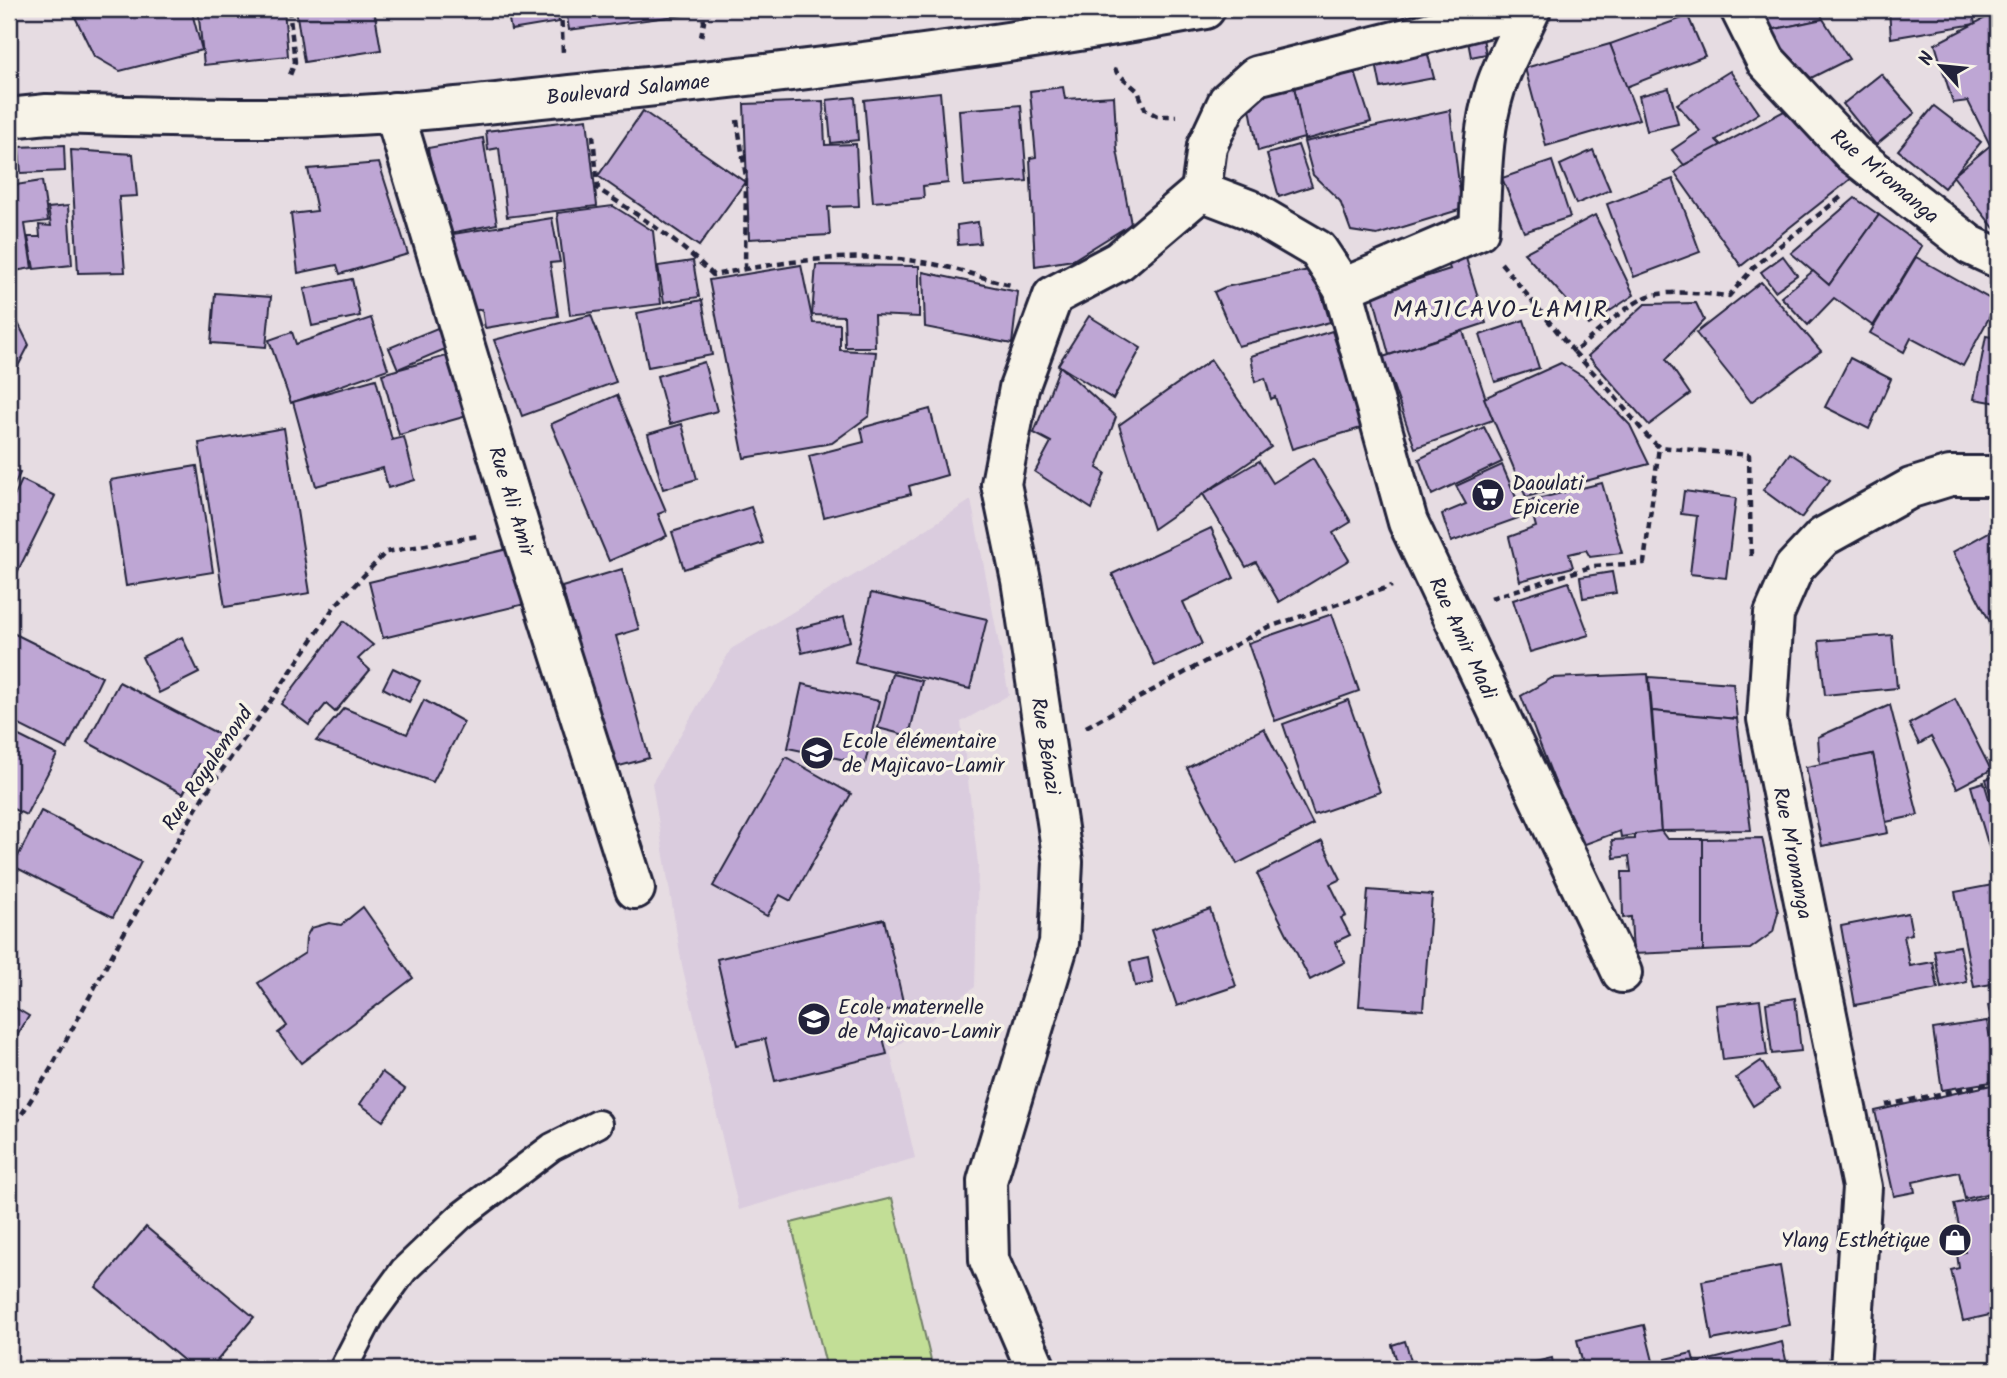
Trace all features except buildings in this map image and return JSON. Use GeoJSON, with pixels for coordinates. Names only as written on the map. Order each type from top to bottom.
{"type":"FeatureCollection","features":[{"type":"Feature","properties":{"kind":"street","name":"Boulevard Salamae"},"geometry":{"type":"LineString","coordinates":[[9,118],[47,114],[287,118],[394,112],[730,79],[862,63],[1099,28],[1205,9]]}},
{"type":"Feature","properties":{"kind":"street"},"geometry":{"type":"LineString","coordinates":[[1053,296],[1119,261],[1201,191],[1207,146],[1228,101],[1256,76],[1522,9]]}},
{"type":"Feature","properties":{"kind":"street"},"geometry":{"type":"LineString","coordinates":[[1343,288],[1479,230],[1490,107],[1496,86],[1531,9]]}},
{"type":"Feature","properties":{"kind":"street","name":"Rue M'romanga"},"geometry":{"type":"LineString","coordinates":[[1740,9],[1766,61],[1852,153],[1970,245],[1998,258]]}},
{"type":"Feature","properties":{"kind":"street","name":"Boulevard Salamae"},"geometry":{"type":"LineString","coordinates":[[9,107],[47,114]]}},
{"type":"Feature","properties":{"kind":"street","name":"Rue Ali Amir"},"geometry":{"type":"LineString","coordinates":[[394,112],[520,528],[635,889]]}},
{"type":"Feature","properties":{"kind":"street","name":"Rue Amir Madi"},"geometry":{"type":"LineString","coordinates":[[1201,191],[1248,209],[1318,250],[1343,288],[1408,522],[1622,973]]}},
{"type":"Feature","properties":{"kind":"street","name":"Rue Bénazi"},"geometry":{"type":"LineString","coordinates":[[1036,1369],[989,1260],[986,1181],[1059,943],[1063,862],[1021,580],[1001,484],[1019,388],[1053,296]]}},
{"type":"Feature","properties":{"kind":"street","name":"Rue M'romanga"},"geometry":{"type":"LineString","coordinates":[[1850,1369],[1862,1187],[1767,719],[1774,614],[1794,568],[1823,537],[1911,488],[1950,476],[1998,476]]}},
{"type":"Feature","properties":{"kind":"lane"},"geometry":{"type":"LineString","coordinates":[[343,1369],[371,1315],[404,1270],[461,1216],[552,1147],[598,1124]]}},
{"type":"Feature","properties":{"kind":"path"},"geometry":{"type":"LineString","coordinates":[[288,83],[295,62],[289,9]]}},
{"type":"Feature","properties":{"kind":"path"},"geometry":{"type":"LineString","coordinates":[[561,9],[563,53]]}},
{"type":"Feature","properties":{"kind":"path"},"geometry":{"type":"LineString","coordinates":[[701,37],[704,22],[702,9]]}},
{"type":"Feature","properties":{"kind":"path"},"geometry":{"type":"LineString","coordinates":[[1099,28],[1117,73],[1138,91],[1145,109],[1157,116],[1221,117]]}},
{"type":"Feature","properties":{"kind":"path"},"geometry":{"type":"LineString","coordinates":[[730,79],[746,177],[745,269]]}},
{"type":"Feature","properties":{"kind":"path"},"geometry":{"type":"LineString","coordinates":[[589,93],[598,189],[654,225],[694,256],[713,275],[808,260],[864,257],[930,263],[1053,296]]}},
{"type":"Feature","properties":{"kind":"path"},"geometry":{"type":"LineString","coordinates":[[1574,352],[1626,310],[1651,295],[1692,293],[1729,296],[1756,265],[1874,171]]}},
{"type":"Feature","properties":{"kind":"path"},"geometry":{"type":"LineString","coordinates":[[1479,230],[1504,269],[1659,447],[1749,455],[1751,559],[1787,584]]}},
{"type":"Feature","properties":{"kind":"path"},"geometry":{"type":"LineString","coordinates":[[1450,611],[1594,566],[1644,564],[1659,447]]}},
{"type":"Feature","properties":{"kind":"path","name":"Rue Royalemond"},"geometry":{"type":"LineString","coordinates":[[9,1134],[50,1070],[123,935],[203,797],[334,607],[386,552],[520,528]]}},
{"type":"Feature","properties":{"kind":"path"},"geometry":{"type":"LineString","coordinates":[[1046,749],[1266,628],[1432,573]]}},
{"type":"Feature","properties":{"kind":"path"},"geometry":{"type":"LineString","coordinates":[[1847,1112],[1998,1082]]}},
{"type":"Feature","properties":{"kind":"shaded area","name":"Ecole élémentaire de Majicavo-Lamir"},"geometry":{"type":"Polygon","coordinates":[[[971,500],[1009,695],[961,722],[978,864],[975,987],[890,1051],[915,1158],[739,1210],[682,965],[652,783],[731,649],[876,562],[971,500]]]}},
{"type":"Feature","properties":{"kind":"green space"},"geometry":{"type":"Polygon","coordinates":[[[892,1198],[933,1369],[827,1369],[791,1223],[892,1198]]]}},
{"type":"Feature","properties":{"kind":"place","name":"Daoulati Epicerie"},"geometry":{"type":"Point","coordinates":[1488,495]}},
{"type":"Feature","properties":{"kind":"place","name":"Ecole élémentaire de Majicavo-Lamir"},"geometry":{"type":"Point","coordinates":[817,753]}},
{"type":"Feature","properties":{"kind":"place","name":"Ecole maternelle de Majicavo-Lamir"},"geometry":{"type":"Point","coordinates":[814,1019]}},
{"type":"Feature","properties":{"kind":"place","name":"Ylang Esthétique"},"geometry":{"type":"Point","coordinates":[1955,1240]}},
{"type":"Feature","properties":{"kind":"district","name":"MAJICAVO-LAMIR"},"geometry":{"type":"Point","coordinates":[1501,309]}}]}
